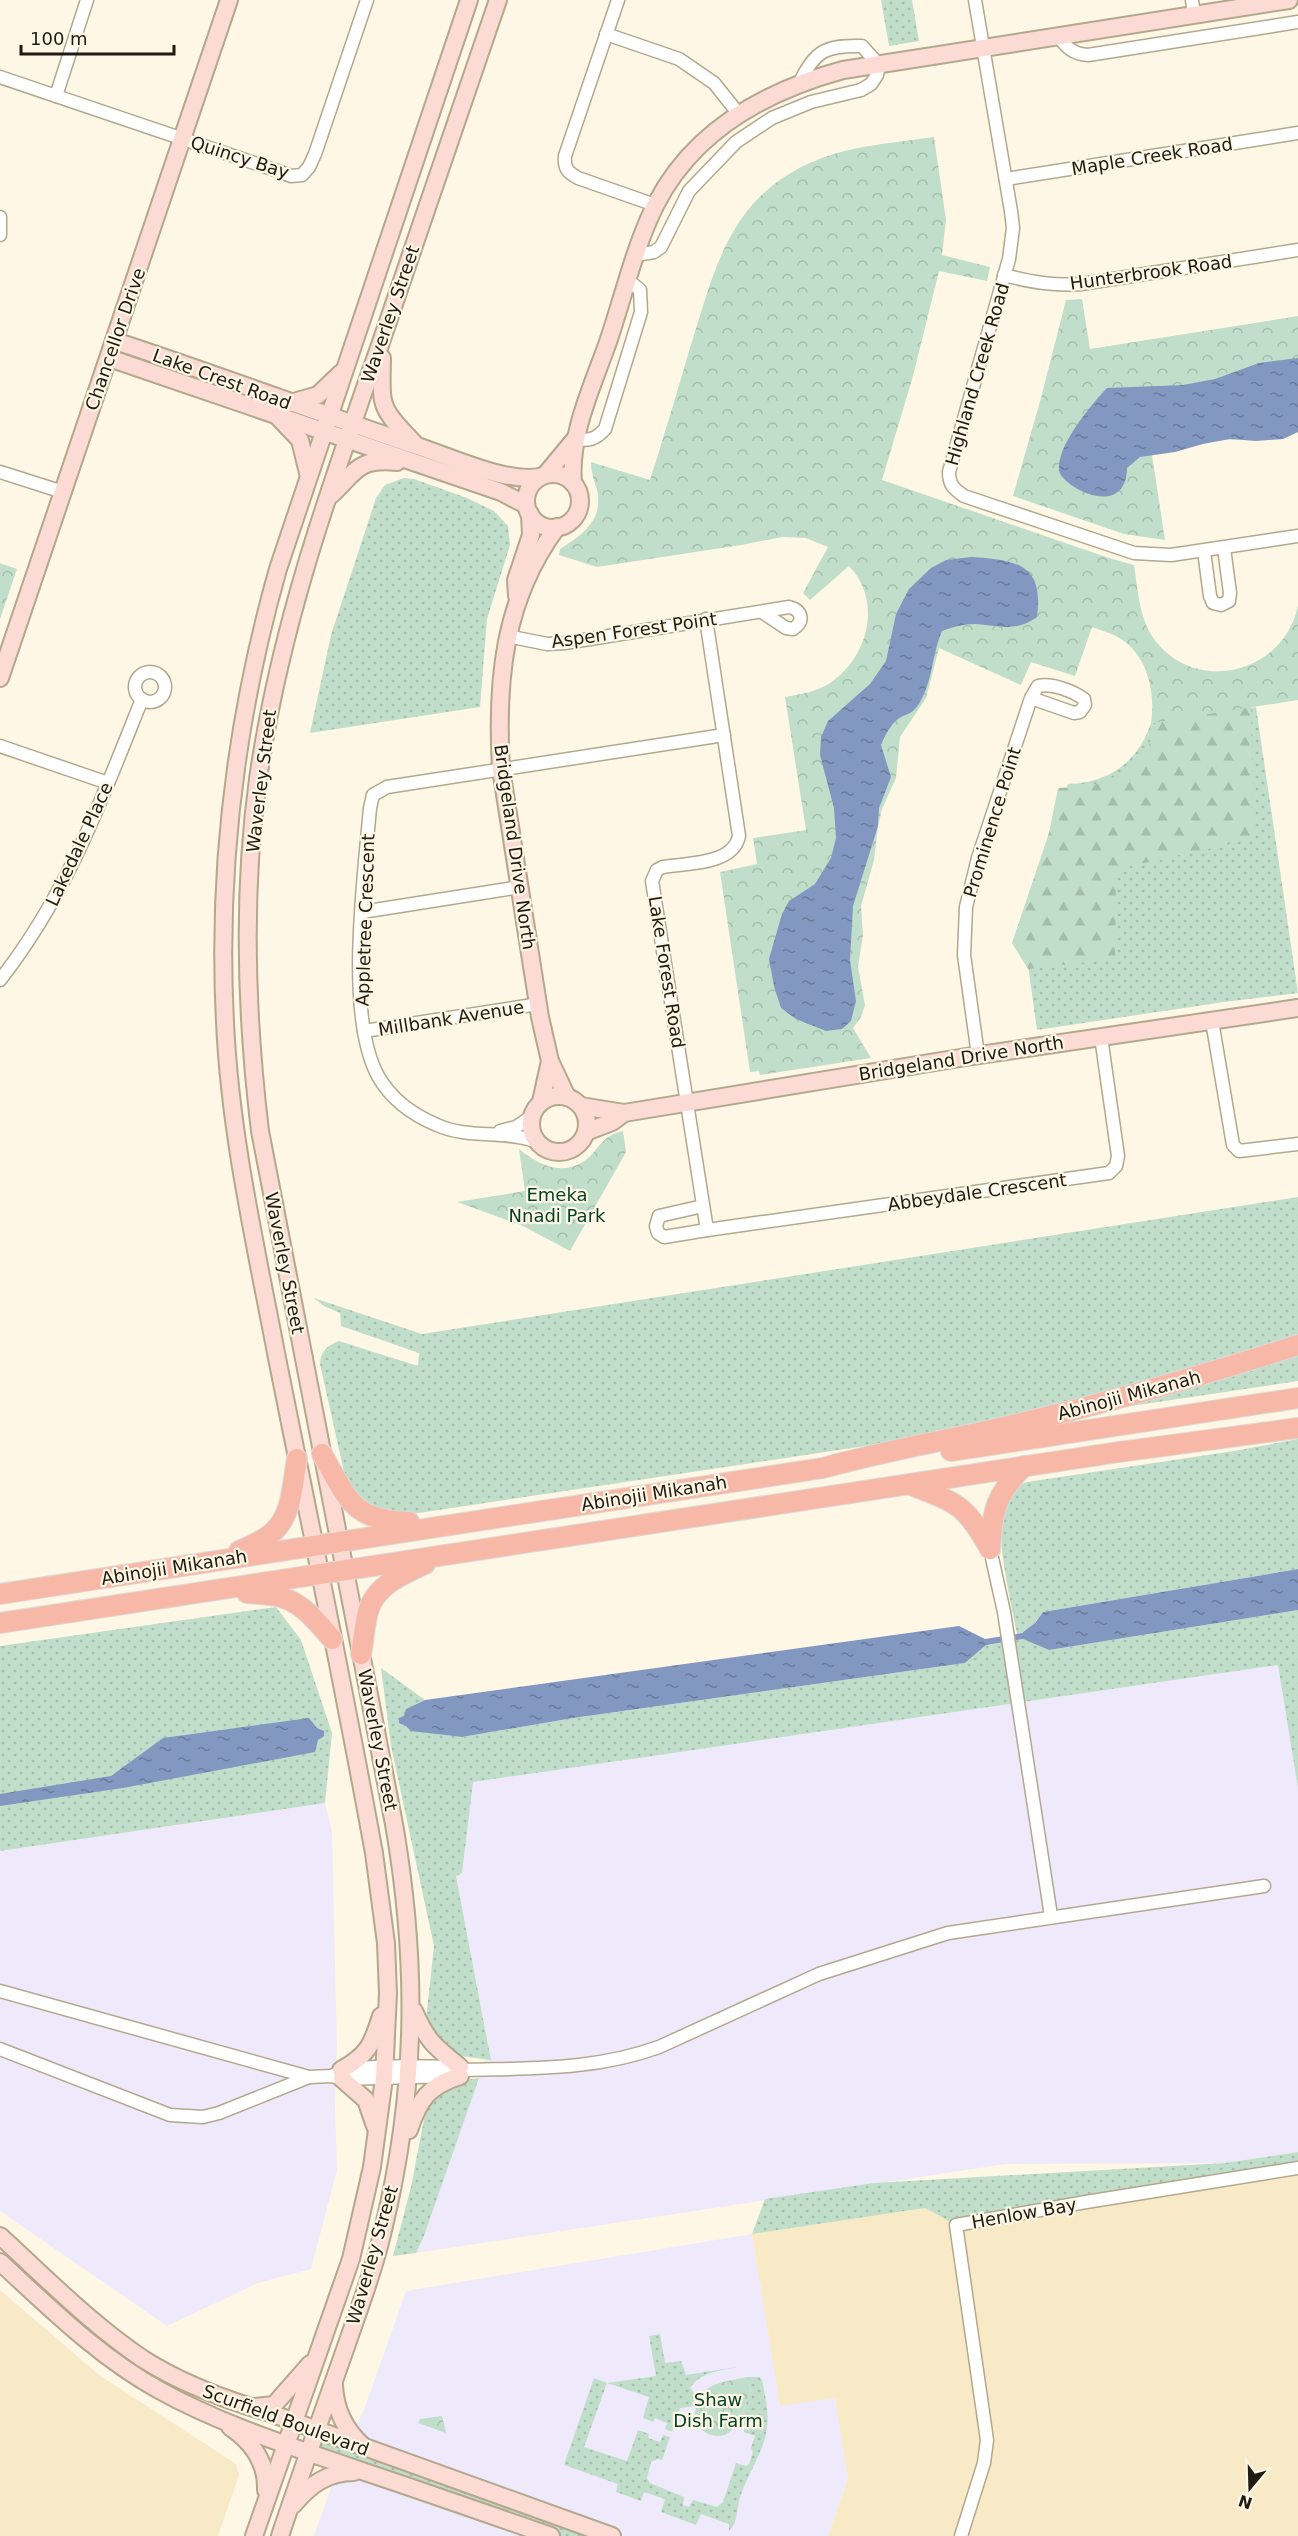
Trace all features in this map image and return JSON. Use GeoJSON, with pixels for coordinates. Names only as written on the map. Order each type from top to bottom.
{"type":"FeatureCollection","features":[{"type":"Feature","properties":{"kind":"main road","name":"Chancellor Drive"},"geometry":{"type":"LineString","coordinates":[[0,678],[229,0]]}},
{"type":"Feature","properties":{"kind":"main road","name":"Waverley Street"},"geometry":{"type":"LineString","coordinates":[[254,2536],[351,2259],[377,2132],[384,2073],[388,1993],[386,1943],[377,1870],[235,1131],[225,1032],[223,932],[230,810],[247,695],[267,609],[308,475],[469,0]]}},
{"type":"Feature","properties":{"kind":"main road","name":"Waverley Street"},"geometry":{"type":"LineString","coordinates":[[280,2536],[375,2258],[397,2165],[409,2072],[412,2006],[410,1936],[405,1886],[260,1131],[249,1019],[248,949],[253,828],[269,713],[294,602],[349,432],[498,0]]}},
{"type":"Feature","properties":{"kind":"main road"},"geometry":{"type":"LineString","coordinates":[[326,424],[349,432],[413,463],[501,492],[528,510],[544,526],[557,527],[568,523],[577,512],[579,497],[573,483],[575,438],[655,205],[690,157],[738,113],[800,82],[843,70],[1058,36],[1193,8],[1289,0]]}},
{"type":"Feature","properties":{"kind":"main road"},"geometry":{"type":"LineString","coordinates":[[382,338],[382,399],[391,418],[417,446]]}},
{"type":"Feature","properties":{"kind":"main road","name":"Lake Crest Road"},"geometry":{"type":"LineString","coordinates":[[115,340],[289,403],[326,424]]}},
{"type":"Feature","properties":{"kind":"main road","name":"Lake Crest Road"},"geometry":{"type":"LineString","coordinates":[[109,358],[277,415],[326,424]]}},
{"type":"Feature","properties":{"kind":"main road"},"geometry":{"type":"LineString","coordinates":[[289,403],[318,395],[345,368]]}},
{"type":"Feature","properties":{"kind":"main road"},"geometry":{"type":"LineString","coordinates":[[277,415],[300,440],[308,475]]}},
{"type":"Feature","properties":{"kind":"main road"},"geometry":{"type":"LineString","coordinates":[[349,432],[417,446],[510,476],[527,478],[558,475],[573,483]]}},
{"type":"Feature","properties":{"kind":"main road"},"geometry":{"type":"LineString","coordinates":[[528,510],[527,491],[575,438]]}},
{"type":"Feature","properties":{"kind":"main road"},"geometry":{"type":"LineString","coordinates":[[327,499],[351,473],[362,465],[378,461],[413,463]]}},
{"type":"Feature","properties":{"kind":"main road","name":"Bridgeland Drive North"},"geometry":{"type":"LineString","coordinates":[[518,597],[516,580],[531,535],[528,510]]}},
{"type":"Feature","properties":{"kind":"main road","name":"Bridgeland Drive North"},"geometry":{"type":"LineString","coordinates":[[557,527],[544,545],[518,597],[507,636],[499,709],[501,769],[539,1004],[550,1061],[574,1102],[624,1113],[978,1055],[1298,1008]]}},
{"type":"Feature","properties":{"kind":"main road","name":"Bridgeland Drive North"},"geometry":{"type":"LineString","coordinates":[[541,1102],[550,1061]]}},
{"type":"Feature","properties":{"kind":"main road"},"geometry":{"type":"LineString","coordinates":[[558,1095],[574,1102],[586,1114],[586,1132],[578,1146],[564,1152],[548,1150],[535,1141],[531,1129],[531,1117],[541,1102],[558,1095]]}},
{"type":"Feature","properties":{"kind":"main road","name":"Bridgeland Drive North"},"geometry":{"type":"LineString","coordinates":[[586,1132],[612,1122],[624,1113]]}},
{"type":"Feature","properties":{"kind":"main road","name":"Abinojii Mikanah"},"geometry":{"type":"LineString","coordinates":[[0,1594],[823,1468],[880,1452],[1002,1428],[1093,1405],[1202,1376],[1298,1345]]}},
{"type":"Feature","properties":{"kind":"main road"},"geometry":{"type":"LineString","coordinates":[[823,1468],[1298,1398]]}},
{"type":"Feature","properties":{"kind":"main road"},"geometry":{"type":"LineString","coordinates":[[1189,1442],[1241,1425],[1298,1417]]}},
{"type":"Feature","properties":{"kind":"main road","name":"Abinojii Mikanah"},"geometry":{"type":"LineString","coordinates":[[0,1623],[1024,1466],[1298,1428]]}},
{"type":"Feature","properties":{"kind":"main road"},"geometry":{"type":"LineString","coordinates":[[322,1454],[348,1500],[367,1515],[384,1521],[441,1526]]}},
{"type":"Feature","properties":{"kind":"main road"},"geometry":{"type":"LineString","coordinates":[[223,1560],[271,1534],[281,1524],[289,1505],[297,1459]]}},
{"type":"Feature","properties":{"kind":"main road"},"geometry":{"type":"LineString","coordinates":[[990,1549],[996,1501],[1011,1479],[1024,1466]]}},
{"type":"Feature","properties":{"kind":"main road"},"geometry":{"type":"LineString","coordinates":[[908,1484],[946,1499],[966,1511],[990,1549]]}},
{"type":"Feature","properties":{"kind":"main road"},"geometry":{"type":"LineString","coordinates":[[361,1654],[367,1614],[374,1598],[395,1579],[443,1555]]}},
{"type":"Feature","properties":{"kind":"main road"},"geometry":{"type":"LineString","coordinates":[[227,1588],[290,1600],[304,1609],[333,1639]]}},
{"type":"Feature","properties":{"kind":"main road"},"geometry":{"type":"LineString","coordinates":[[377,2132],[366,2100],[338,2075],[369,2049],[388,1993]]}},
{"type":"Feature","properties":{"kind":"main road"},"geometry":{"type":"LineString","coordinates":[[397,2165],[416,2110],[426,2094],[462,2071],[433,2045],[424,2033],[412,2006]]}},
{"type":"Feature","properties":{"kind":"main road","name":"Scurfield Boulevard"},"geometry":{"type":"LineString","coordinates":[[0,2236],[104,2330],[145,2360],[184,2381],[224,2399],[612,2536]]}},
{"type":"Feature","properties":{"kind":"main road","name":"Scurfield Boulevard"},"geometry":{"type":"LineString","coordinates":[[0,2262],[59,2317],[119,2365],[159,2390],[285,2445],[551,2536]]}},
{"type":"Feature","properties":{"kind":"main road"},"geometry":{"type":"LineString","coordinates":[[250,2407],[274,2405],[318,2354]]}},
{"type":"Feature","properties":{"kind":"main road"},"geometry":{"type":"LineString","coordinates":[[334,2381],[341,2417],[351,2435],[368,2450]]}},
{"type":"Feature","properties":{"kind":"main road"},"geometry":{"type":"LineString","coordinates":[[212,2415],[236,2432],[259,2456],[265,2476],[266,2501]]}},
{"type":"Feature","properties":{"kind":"main road"},"geometry":{"type":"LineString","coordinates":[[289,2509],[318,2480],[339,2472],[364,2472]]}},
{"type":"Feature","properties":{"kind":"street"},"geometry":{"type":"LineString","coordinates":[[56,96],[87,0]]}},
{"type":"Feature","properties":{"kind":"street","name":"Quincy Bay"},"geometry":{"type":"LineString","coordinates":[[0,77],[291,176],[302,175],[315,154],[367,0]]}},
{"type":"Feature","properties":{"kind":"street"},"geometry":{"type":"LineString","coordinates":[[618,0],[565,156],[564,166],[569,173],[578,178],[655,205]]}},
{"type":"Feature","properties":{"kind":"street","name":"Highland Creek Road"},"geometry":{"type":"LineString","coordinates":[[975,0],[1006,179],[1012,228],[1004,275],[949,472],[952,488],[964,496],[1134,553],[1171,555],[1298,536]]}},
{"type":"Feature","properties":{"kind":"street"},"geometry":{"type":"LineString","coordinates":[[1058,36],[1068,49],[1088,56],[1298,22]]}},
{"type":"Feature","properties":{"kind":"street"},"geometry":{"type":"LineString","coordinates":[[606,34],[688,65],[714,83],[738,113]]}},
{"type":"Feature","properties":{"kind":"street"},"geometry":{"type":"LineString","coordinates":[[636,255],[654,252],[661,247],[689,191],[736,142],[772,118],[812,102],[861,90],[871,84],[878,75],[879,65],[862,46],[824,50],[811,64],[800,82]]}},
{"type":"Feature","properties":{"kind":"street","name":"Maple Creek Road"},"geometry":{"type":"LineString","coordinates":[[1006,179],[1298,133]]}},
{"type":"Feature","properties":{"kind":"street"},"geometry":{"type":"LineString","coordinates":[[0,218],[0,235]]}},
{"type":"Feature","properties":{"kind":"street","name":"Hunterbrook Road"},"geometry":{"type":"LineString","coordinates":[[1004,275],[1035,283],[1081,284],[1298,250]]}},
{"type":"Feature","properties":{"kind":"street"},"geometry":{"type":"LineString","coordinates":[[575,438],[584,441],[596,438],[604,429],[641,312],[640,290],[628,281]]}},
{"type":"Feature","properties":{"kind":"street"},"geometry":{"type":"LineString","coordinates":[[0,472],[63,492]]}},
{"type":"Feature","properties":{"kind":"street"},"geometry":{"type":"LineString","coordinates":[[1204,551],[1210,596],[1213,603],[1221,604],[1229,601],[1230,593],[1224,548]]}},
{"type":"Feature","properties":{"kind":"street","name":"Aspen Forest Point"},"geometry":{"type":"LineString","coordinates":[[507,636],[539,643],[565,643],[762,612]]}},
{"type":"Feature","properties":{"kind":"street","name":"Lake Forest Road"},"geometry":{"type":"LineString","coordinates":[[687,1102],[652,881],[657,870],[663,867],[720,857],[734,850],[738,842],[739,836],[706,619]]}},
{"type":"Feature","properties":{"kind":"street","name":"Prominence Point"},"geometry":{"type":"LineString","coordinates":[[978,1055],[964,955],[966,907],[978,858],[1031,698]]}},
{"type":"Feature","properties":{"kind":"street","name":"Lakedale Place"},"geometry":{"type":"LineString","coordinates":[[0,980],[29,942],[54,903],[81,847],[141,699]]}},
{"type":"Feature","properties":{"kind":"street"},"geometry":{"type":"LineString","coordinates":[[501,769],[724,735]]}},
{"type":"Feature","properties":{"kind":"street"},"geometry":{"type":"LineString","coordinates":[[0,746],[108,783]]}},
{"type":"Feature","properties":{"kind":"street","name":"Appletree Crescent"},"geometry":{"type":"LineString","coordinates":[[501,769],[387,787],[376,791],[373,795],[362,912],[360,971],[364,1032],[370,1057],[389,1092],[417,1116],[451,1131],[468,1134],[493,1133],[516,1127],[531,1117]]}},
{"type":"Feature","properties":{"kind":"street"},"geometry":{"type":"LineString","coordinates":[[362,912],[520,887]]}},
{"type":"Feature","properties":{"kind":"street","name":"Millbank Avenue"},"geometry":{"type":"LineString","coordinates":[[364,1032],[539,1004]]}},
{"type":"Feature","properties":{"kind":"street"},"geometry":{"type":"LineString","coordinates":[[1212,1021],[1233,1145],[1239,1151],[1248,1151],[1298,1144]]}},
{"type":"Feature","properties":{"kind":"street","name":"Abbeydale Crescent"},"geometry":{"type":"LineString","coordinates":[[703,1206],[659,1216],[656,1226],[658,1233],[664,1237],[1109,1173],[1116,1167],[1118,1156],[1101,1037]]}},
{"type":"Feature","properties":{"kind":"street"},"geometry":{"type":"LineString","coordinates":[[687,1102],[707,1230]]}},
{"type":"Feature","properties":{"kind":"street","name":"Appletree Crescent"},"geometry":{"type":"LineString","coordinates":[[493,1133],[535,1141]]}},
{"type":"Feature","properties":{"kind":"street"},"geometry":{"type":"LineString","coordinates":[[990,1549],[1004,1612],[1051,1916]]}},
{"type":"Feature","properties":{"kind":"street"},"geometry":{"type":"LineString","coordinates":[[0,2049],[170,2115],[185,2118],[202,2117],[219,2113],[309,2077],[558,2068],[596,2064],[636,2055],[700,2030],[819,1974],[948,1933],[1264,1886]]}},
{"type":"Feature","properties":{"kind":"street"},"geometry":{"type":"LineString","coordinates":[[0,1991],[309,2077]]}},
{"type":"Feature","properties":{"kind":"street","name":"Henlow Bay"},"geometry":{"type":"LineString","coordinates":[[961,2536],[984,2463],[987,2440],[956,2225],[1298,2168]]}},
{"type":"Feature","properties":{"kind":"shaded area"},"geometry":{"type":"Polygon","coordinates":[[[1298,1662],[1298,2152],[1225,2163],[1006,2164],[416,2253],[424,2236],[489,2048],[456,1876],[462,1873],[472,1782],[1298,1662]]]}},
{"type":"Feature","properties":{"kind":"shaded area"},"geometry":{"type":"Polygon","coordinates":[[[325,1803],[332,1832],[337,2048],[335,2104],[337,2170],[311,2269],[258,2283],[167,2326],[0,2211],[0,1851],[325,1803]]]}},
{"type":"Feature","properties":{"kind":"shaded area"},"geometry":{"type":"Polygon","coordinates":[[[1298,2168],[1298,2536],[828,2536],[848,2479],[835,2398],[780,2406],[752,2234],[925,2208],[956,2225],[1298,2168]]]}},
{"type":"Feature","properties":{"kind":"shaded area"},"geometry":{"type":"Polygon","coordinates":[[[752,2234],[780,2405],[835,2398],[848,2479],[828,2536],[612,2536],[351,2435],[364,2410],[406,2291],[752,2234]]]}},
{"type":"Feature","properties":{"kind":"shaded area"},"geometry":{"type":"Polygon","coordinates":[[[0,2290],[99,2375],[236,2464],[239,2475],[218,2536],[0,2536],[0,2290]]]}},
{"type":"Feature","properties":{"kind":"shaded area"},"geometry":{"type":"Polygon","coordinates":[[[337,2471],[551,2536],[314,2536],[337,2471]]]}},
{"type":"Feature","properties":{"kind":"green space"},"geometry":{"type":"Polygon","coordinates":[[[881,0],[912,0],[919,41],[889,46],[881,0]]]}},
{"type":"Feature","properties":{"kind":"green space"},"geometry":{"type":"Polygon","coordinates":[[[934,137],[946,220],[942,255],[990,267],[987,281],[939,271],[913,376],[882,480],[1134,565],[1140,604],[1149,631],[1172,657],[1192,667],[1215,671],[1237,669],[1258,661],[1276,647],[1290,628],[1298,605],[1298,700],[1151,723],[1152,698],[1142,661],[1125,642],[1114,635],[1092,627],[1075,676],[1031,662],[1021,685],[939,648],[926,698],[900,737],[896,778],[882,809],[874,860],[861,906],[863,935],[858,967],[865,1005],[861,1017],[853,1028],[871,1058],[760,1075],[759,1071],[750,1072],[720,872],[757,864],[753,838],[806,830],[785,697],[820,689],[843,672],[854,659],[867,628],[866,596],[860,580],[849,566],[810,600],[803,593],[828,547],[806,538],[783,537],[597,567],[559,555],[560,549],[589,526],[597,510],[597,490],[591,462],[650,480],[718,263],[730,237],[745,214],[764,193],[788,175],[831,155],[874,145],[934,137]]]}},
{"type":"Feature","properties":{"kind":"green space"},"geometry":{"type":"Polygon","coordinates":[[[1082,299],[1090,349],[1298,316],[1298,432],[1282,437],[1219,440],[1152,455],[1165,540],[1124,534],[1013,496],[1066,300],[1082,299]]]}},
{"type":"Feature","properties":{"kind":"green space"},"geometry":{"type":"Polygon","coordinates":[[[404,478],[414,479],[467,498],[494,511],[508,526],[510,545],[487,619],[480,707],[310,733],[331,635],[376,498],[385,485],[404,478]]]}},
{"type":"Feature","properties":{"kind":"green space"},"geometry":{"type":"Polygon","coordinates":[[[0,563],[17,569],[0,619],[0,563]]]}},
{"type":"Feature","properties":{"kind":"green space"},"geometry":{"type":"Polygon","coordinates":[[[1141,622],[1164,655],[1251,701],[1253,839],[1121,868],[1116,878],[1115,959],[1028,969],[1012,943],[1049,833],[1058,788],[1091,786],[1119,775],[1147,751],[1154,732],[1159,696],[1141,622]]]}},
{"type":"Feature","properties":{"kind":"green space"},"geometry":{"type":"Polygon","coordinates":[[[1256,707],[1298,993],[1037,1030],[1026,951],[1035,880],[1068,784],[1096,780],[1120,768],[1138,749],[1151,723],[1256,707]]]}},
{"type":"Feature","properties":{"kind":"green space","name":"Emeka Nnadi Park"},"geometry":{"type":"Polygon","coordinates":[[[623,1131],[626,1152],[570,1251],[523,1226],[457,1202],[525,1191],[519,1149],[537,1161],[556,1168],[566,1168],[585,1160],[606,1138],[623,1131]]]}},
{"type":"Feature","properties":{"kind":"green space"},"geometry":{"type":"Polygon","coordinates":[[[1298,1197],[1298,1381],[412,1514],[389,1513],[369,1506],[354,1492],[344,1472],[320,1364],[323,1352],[339,1341],[418,1366],[419,1353],[341,1326],[340,1313],[324,1306],[314,1298],[422,1334],[1298,1197]]]}},
{"type":"Feature","properties":{"kind":"green space"},"geometry":{"type":"Polygon","coordinates":[[[1298,1439],[1298,1569],[1043,1612],[1029,1629],[1017,1634],[1002,1551],[1001,1520],[1007,1501],[1019,1486],[1027,1482],[1234,1451],[1298,1439]]]}},
{"type":"Feature","properties":{"kind":"green space"},"geometry":{"type":"Polygon","coordinates":[[[276,1607],[301,1640],[332,1733],[325,1803],[0,1851],[0,1646],[276,1607]]]}},
{"type":"Feature","properties":{"kind":"green space"},"geometry":{"type":"Polygon","coordinates":[[[1298,1610],[1298,1788],[1278,1665],[473,1782],[462,1873],[456,1876],[491,2060],[453,2055],[426,2020],[434,1946],[391,1746],[381,1668],[425,1700],[406,1709],[438,1734],[462,1737],[573,1718],[965,1663],[986,1645],[1024,1639],[1049,1650],[1298,1610]]]}},
{"type":"Feature","properties":{"kind":"green space"},"geometry":{"type":"Polygon","coordinates":[[[479,2078],[416,2253],[393,2256],[411,2187],[425,2114],[438,2091],[465,2080],[479,2078]]]}},
{"type":"Feature","properties":{"kind":"green space"},"geometry":{"type":"Polygon","coordinates":[[[1298,2152],[1298,2168],[956,2225],[925,2208],[752,2234],[765,2199],[874,2183],[1225,2163],[1298,2152]]]}},
{"type":"Feature","properties":{"kind":"green space"},"geometry":{"type":"Polygon","coordinates":[[[660,2334],[665,2363],[681,2361],[686,2375],[737,2367],[711,2373],[694,2383],[690,2388],[698,2397],[695,2406],[680,2408],[672,2432],[665,2429],[667,2423],[655,2418],[653,2422],[643,2418],[649,2397],[607,2383],[656,2376],[649,2336],[660,2334]]]}},
{"type":"Feature","properties":{"kind":"green space"},"geometry":{"type":"Polygon","coordinates":[[[747,2377],[759,2377],[762,2380],[767,2415],[765,2437],[742,2491],[735,2521],[729,2531],[729,2524],[701,2514],[696,2525],[661,2512],[665,2499],[644,2492],[641,2501],[616,2492],[618,2484],[564,2465],[594,2378],[607,2383],[584,2447],[627,2461],[638,2430],[649,2434],[648,2438],[660,2442],[663,2435],[670,2437],[662,2460],[651,2462],[647,2478],[650,2483],[684,2497],[683,2505],[689,2507],[693,2500],[717,2507],[723,2502],[736,2463],[746,2466],[749,2464],[755,2436],[744,2432],[745,2427],[740,2421],[751,2390],[747,2377]]]}},
{"type":"Feature","properties":{"kind":"green space","name":"Shaw Dish Farm"},"geometry":{"type":"Polygon","coordinates":[[[747,2377],[751,2390],[740,2420],[730,2432],[724,2435],[716,2436],[706,2433],[695,2418],[696,2406],[704,2391],[719,2383],[747,2377]]]}},
{"type":"Feature","properties":{"kind":"green space"},"geometry":{"type":"Polygon","coordinates":[[[442,2416],[446,2433],[418,2423],[420,2419],[442,2416]]]}},
{"type":"Feature","properties":{"kind":"green space"},"geometry":{"type":"Polygon","coordinates":[[[317,2431],[612,2536],[551,2536],[309,2453],[317,2431]]]}},
{"type":"Feature","properties":{"kind":"water"},"geometry":{"type":"Polygon","coordinates":[[[1298,358],[1298,432],[1283,439],[1256,441],[1230,439],[1175,452],[1140,457],[1127,468],[1124,484],[1116,493],[1106,496],[1081,491],[1062,477],[1059,470],[1063,449],[1076,426],[1107,388],[1183,385],[1215,379],[1259,363],[1298,358]]]}},
{"type":"Feature","properties":{"kind":"water"},"geometry":{"type":"Polygon","coordinates":[[[971,557],[1002,560],[1024,568],[1036,586],[1037,617],[1014,627],[970,624],[942,631],[928,685],[920,702],[913,711],[895,721],[889,729],[881,745],[891,777],[879,808],[878,826],[853,906],[850,960],[856,1001],[851,1021],[842,1029],[826,1031],[796,1019],[781,1008],[769,959],[782,914],[789,901],[815,884],[831,858],[836,838],[834,808],[820,755],[821,737],[828,721],[870,684],[886,661],[896,614],[909,589],[931,568],[946,560],[971,557]]]}},
{"type":"Feature","properties":{"kind":"water"},"geometry":{"type":"Polygon","coordinates":[[[1298,1569],[1298,1610],[1049,1650],[1023,1639],[986,1645],[965,1663],[573,1718],[462,1737],[411,1731],[399,1723],[399,1718],[404,1716],[406,1709],[425,1700],[959,1626],[985,1639],[1022,1633],[1035,1623],[1043,1612],[1298,1569]]]}},
{"type":"Feature","properties":{"kind":"water"},"geometry":{"type":"Polygon","coordinates":[[[309,1718],[317,1728],[324,1731],[324,1736],[318,1740],[315,1752],[123,1788],[0,1806],[0,1794],[111,1776],[163,1738],[309,1718]]]}}]}
